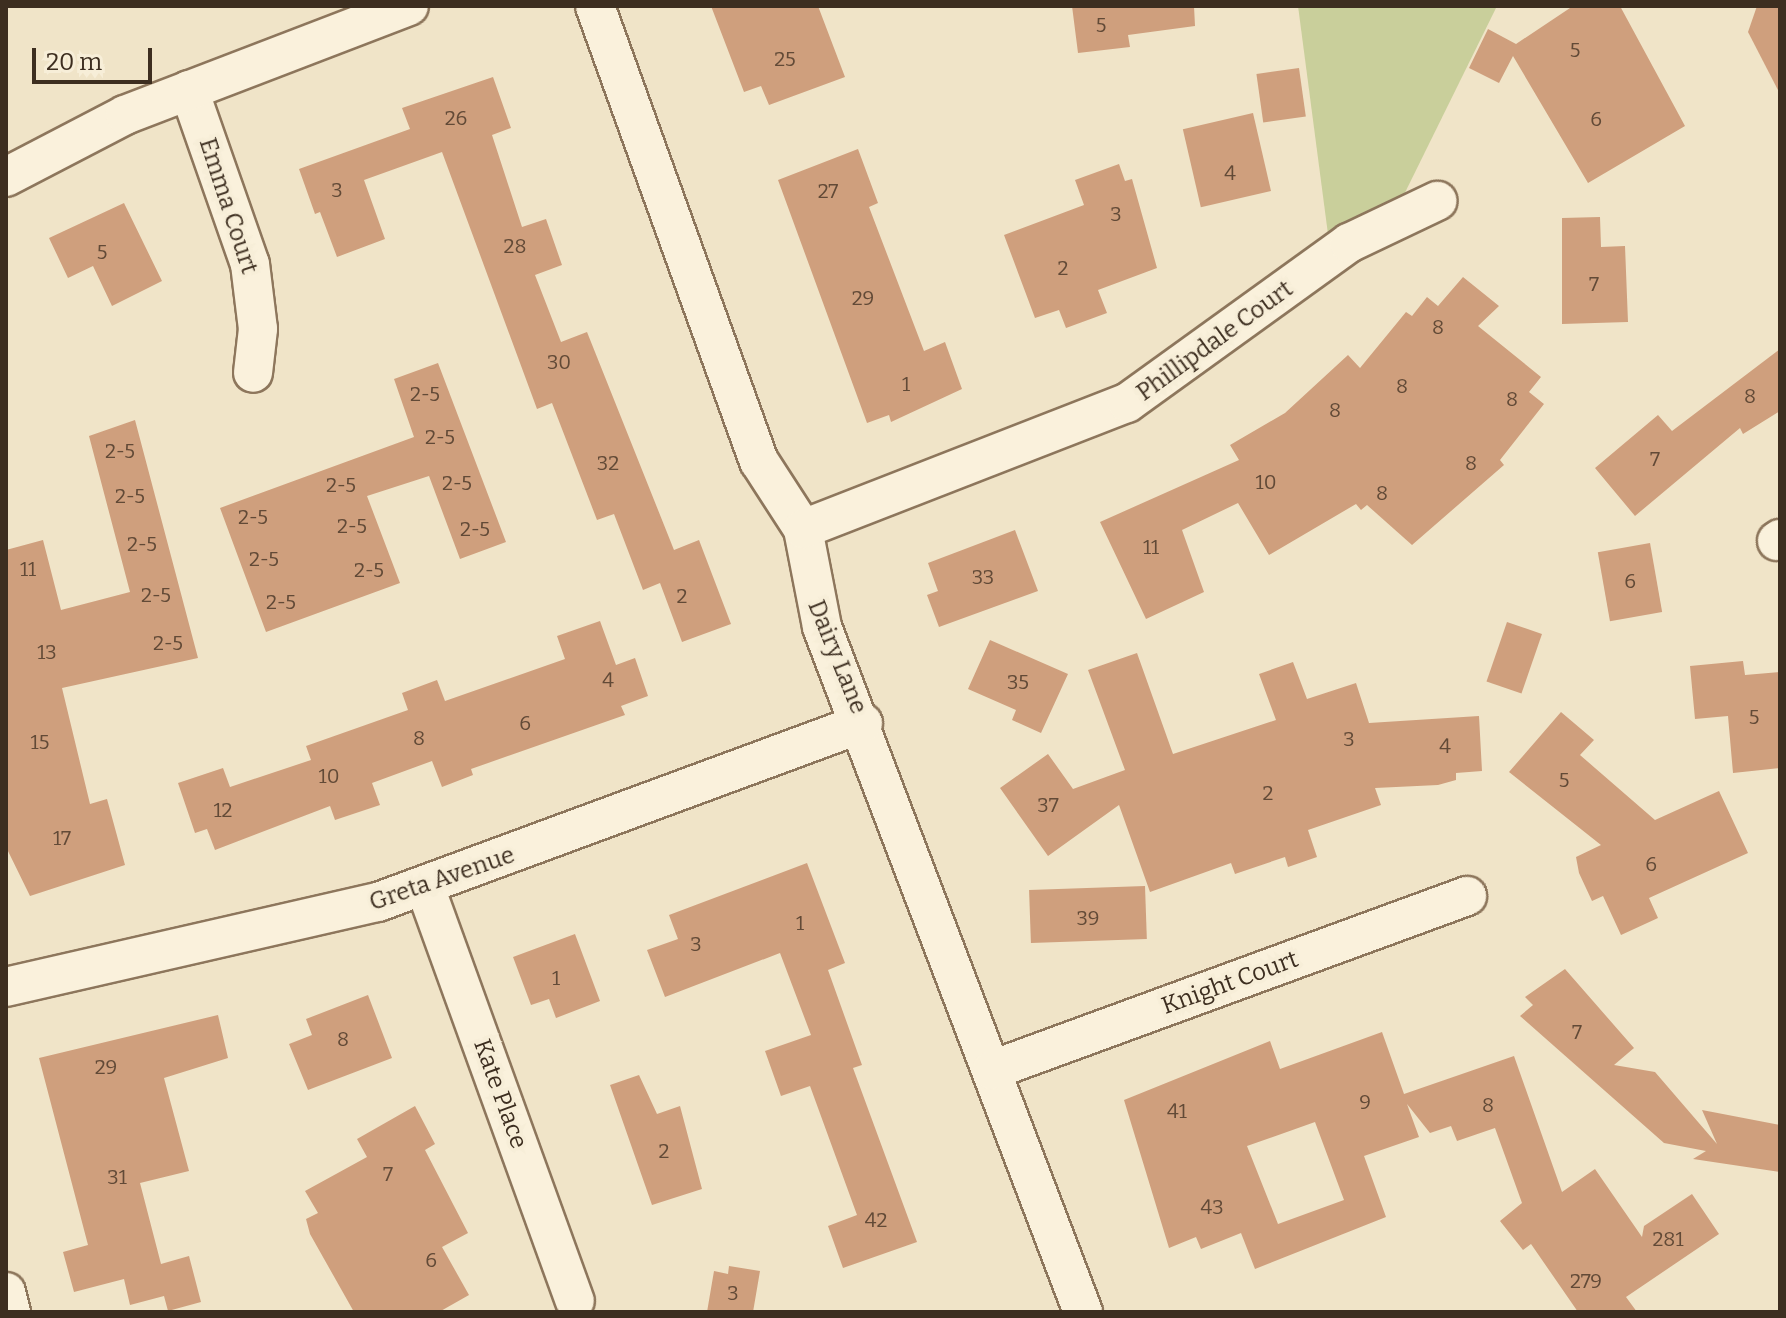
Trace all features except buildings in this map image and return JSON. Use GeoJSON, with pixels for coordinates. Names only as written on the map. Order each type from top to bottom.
{"type":"FeatureCollection","features":[{"type":"Feature","properties":{"kind":"street"},"geometry":{"type":"LineString","coordinates":[[6,177],[90,130],[409,6]]}},
{"type":"Feature","properties":{"kind":"street","name":"Dairy Lane"},"geometry":{"type":"LineString","coordinates":[[595,6],[759,461],[803,529],[810,589],[1083,1312]]}},
{"type":"Feature","properties":{"kind":"street","name":"Emma Court"},"geometry":{"type":"LineString","coordinates":[[189,90],[250,264],[258,329],[253,373]]}},
{"type":"Feature","properties":{"kind":"street","name":"Phillipdale Court"},"geometry":{"type":"LineString","coordinates":[[803,529],[1127,403],[1349,243],[1437,201]]}},
{"type":"Feature","properties":{"kind":"street","name":"Greta Avenue"},"geometry":{"type":"LineString","coordinates":[[6,987],[236,939],[425,887],[863,723]]}},
{"type":"Feature","properties":{"kind":"street","name":"Kate Place"},"geometry":{"type":"LineString","coordinates":[[425,887],[575,1301]]}},
{"type":"Feature","properties":{"kind":"street","name":"Knight Court"},"geometry":{"type":"LineString","coordinates":[[992,1070],[1467,896]]}},
{"type":"Feature","properties":{"kind":"street"},"geometry":{"type":"LineString","coordinates":[[6,1292],[11,1312]]}},
{"type":"Feature","properties":{"kind":"green space"},"geometry":{"type":"Polygon","coordinates":[[[1298,6],[1497,6],[1391,221],[1331,257],[1298,6]]]}}]}
